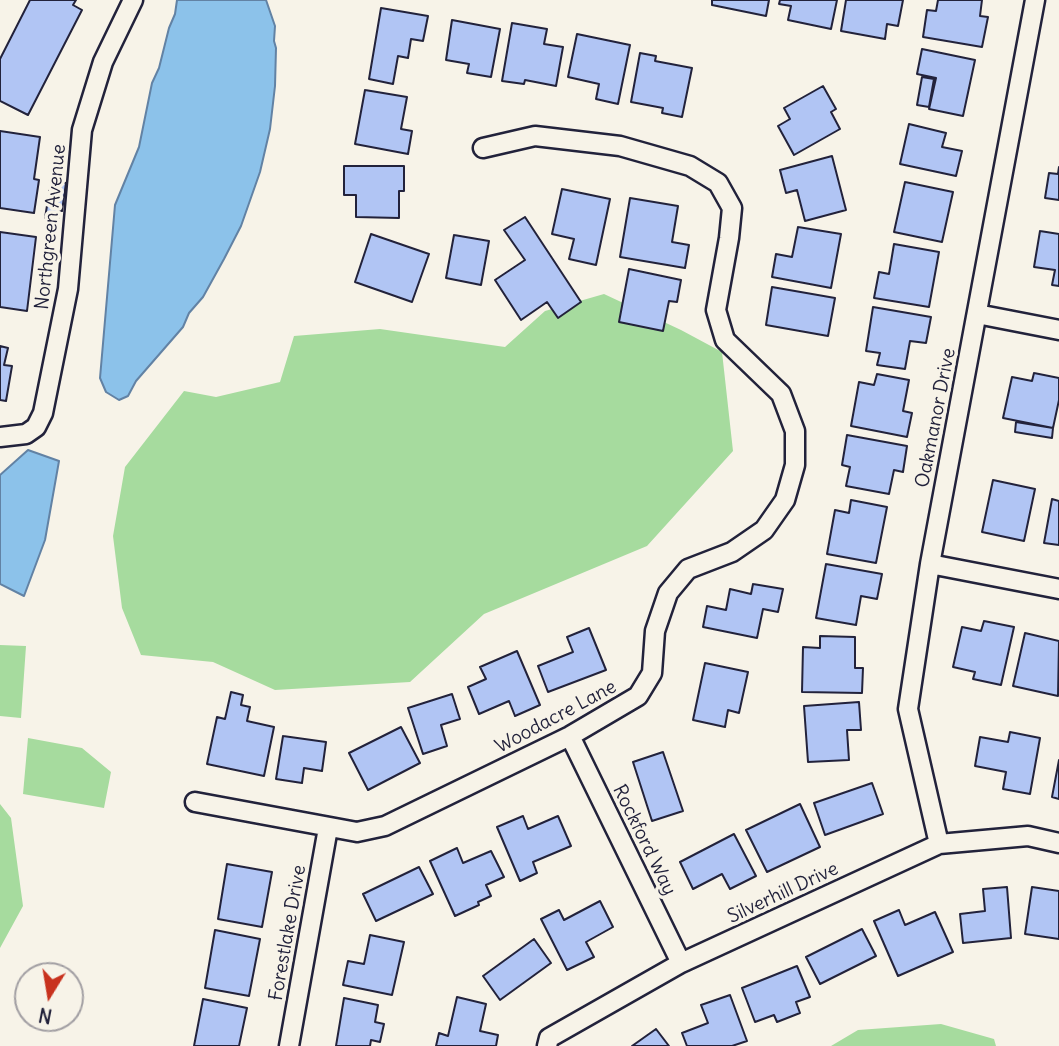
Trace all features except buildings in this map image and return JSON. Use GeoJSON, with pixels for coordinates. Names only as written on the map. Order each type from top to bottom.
{"type":"FeatureCollection","features":[{"type":"Feature","properties":{"kind":"street","name":"Northgreen Avenue"},"geometry":{"type":"LineString","coordinates":[[0,437],[26,434],[36,427],[43,413],[68,289],[82,130],[103,62],[133,0]]}},
{"type":"Feature","properties":{"kind":"street","name":"Oakmanor Drive"},"geometry":{"type":"LineString","coordinates":[[939,844],[908,709],[930,564],[1035,0]]}},
{"type":"Feature","properties":{"kind":"street","name":"Woodacre Lane"},"geometry":{"type":"LineString","coordinates":[[195,802],[357,832],[385,826],[570,736],[639,696],[652,673],[655,631],[668,593],[688,569],[732,552],[764,530],[785,500],[795,465],[795,431],[780,394],[725,340],[716,310],[732,208],[718,183],[690,166],[620,146],[535,136],[483,148]]}},
{"type":"Feature","properties":{"kind":"street"},"geometry":{"type":"LineString","coordinates":[[977,314],[1059,330]]}},
{"type":"Feature","properties":{"kind":"street"},"geometry":{"type":"LineString","coordinates":[[930,564],[1059,589]]}},
{"type":"Feature","properties":{"kind":"street","name":"Rockford Way"},"geometry":{"type":"LineString","coordinates":[[570,736],[681,963]]}},
{"type":"Feature","properties":{"kind":"street","name":"Forestlake Drive"},"geometry":{"type":"LineString","coordinates":[[289,1046],[328,828]]}},
{"type":"Feature","properties":{"kind":"street","name":"Silverhill Drive"},"geometry":{"type":"LineString","coordinates":[[547,1046],[549,1038],[681,963],[939,844],[1028,836],[1059,843]]}},
{"type":"Feature","properties":{"kind":"green space"},"geometry":{"type":"Polygon","coordinates":[[[604,294],[722,352],[733,451],[647,546],[484,614],[410,682],[275,690],[213,662],[141,655],[122,608],[113,536],[125,467],[184,391],[216,397],[280,382],[294,336],[380,329],[505,347],[545,311],[604,294]]]}},
{"type":"Feature","properties":{"kind":"green space"},"geometry":{"type":"Polygon","coordinates":[[[0,645],[26,646],[21,718],[0,716],[0,645]]]}},
{"type":"Feature","properties":{"kind":"green space"},"geometry":{"type":"Polygon","coordinates":[[[28,738],[82,748],[111,772],[104,808],[23,794],[28,738]]]}},
{"type":"Feature","properties":{"kind":"green space"},"geometry":{"type":"Polygon","coordinates":[[[0,804],[11,818],[23,906],[0,948],[0,804]]]}},
{"type":"Feature","properties":{"kind":"green space"},"geometry":{"type":"Polygon","coordinates":[[[941,1024],[994,1039],[996,1046],[831,1046],[858,1030],[941,1024]]]}},
{"type":"Feature","properties":{"kind":"water"},"geometry":{"type":"Polygon","coordinates":[[[177,0],[266,0],[275,26],[276,48],[270,129],[260,172],[241,226],[203,297],[189,313],[183,327],[136,381],[128,396],[119,400],[106,392],[100,378],[115,205],[139,147],[152,83],[159,68],[177,0]]]}},
{"type":"Feature","properties":{"kind":"water"},"geometry":{"type":"Polygon","coordinates":[[[28,450],[59,461],[45,540],[24,596],[0,584],[0,475],[28,450]]]}}]}
